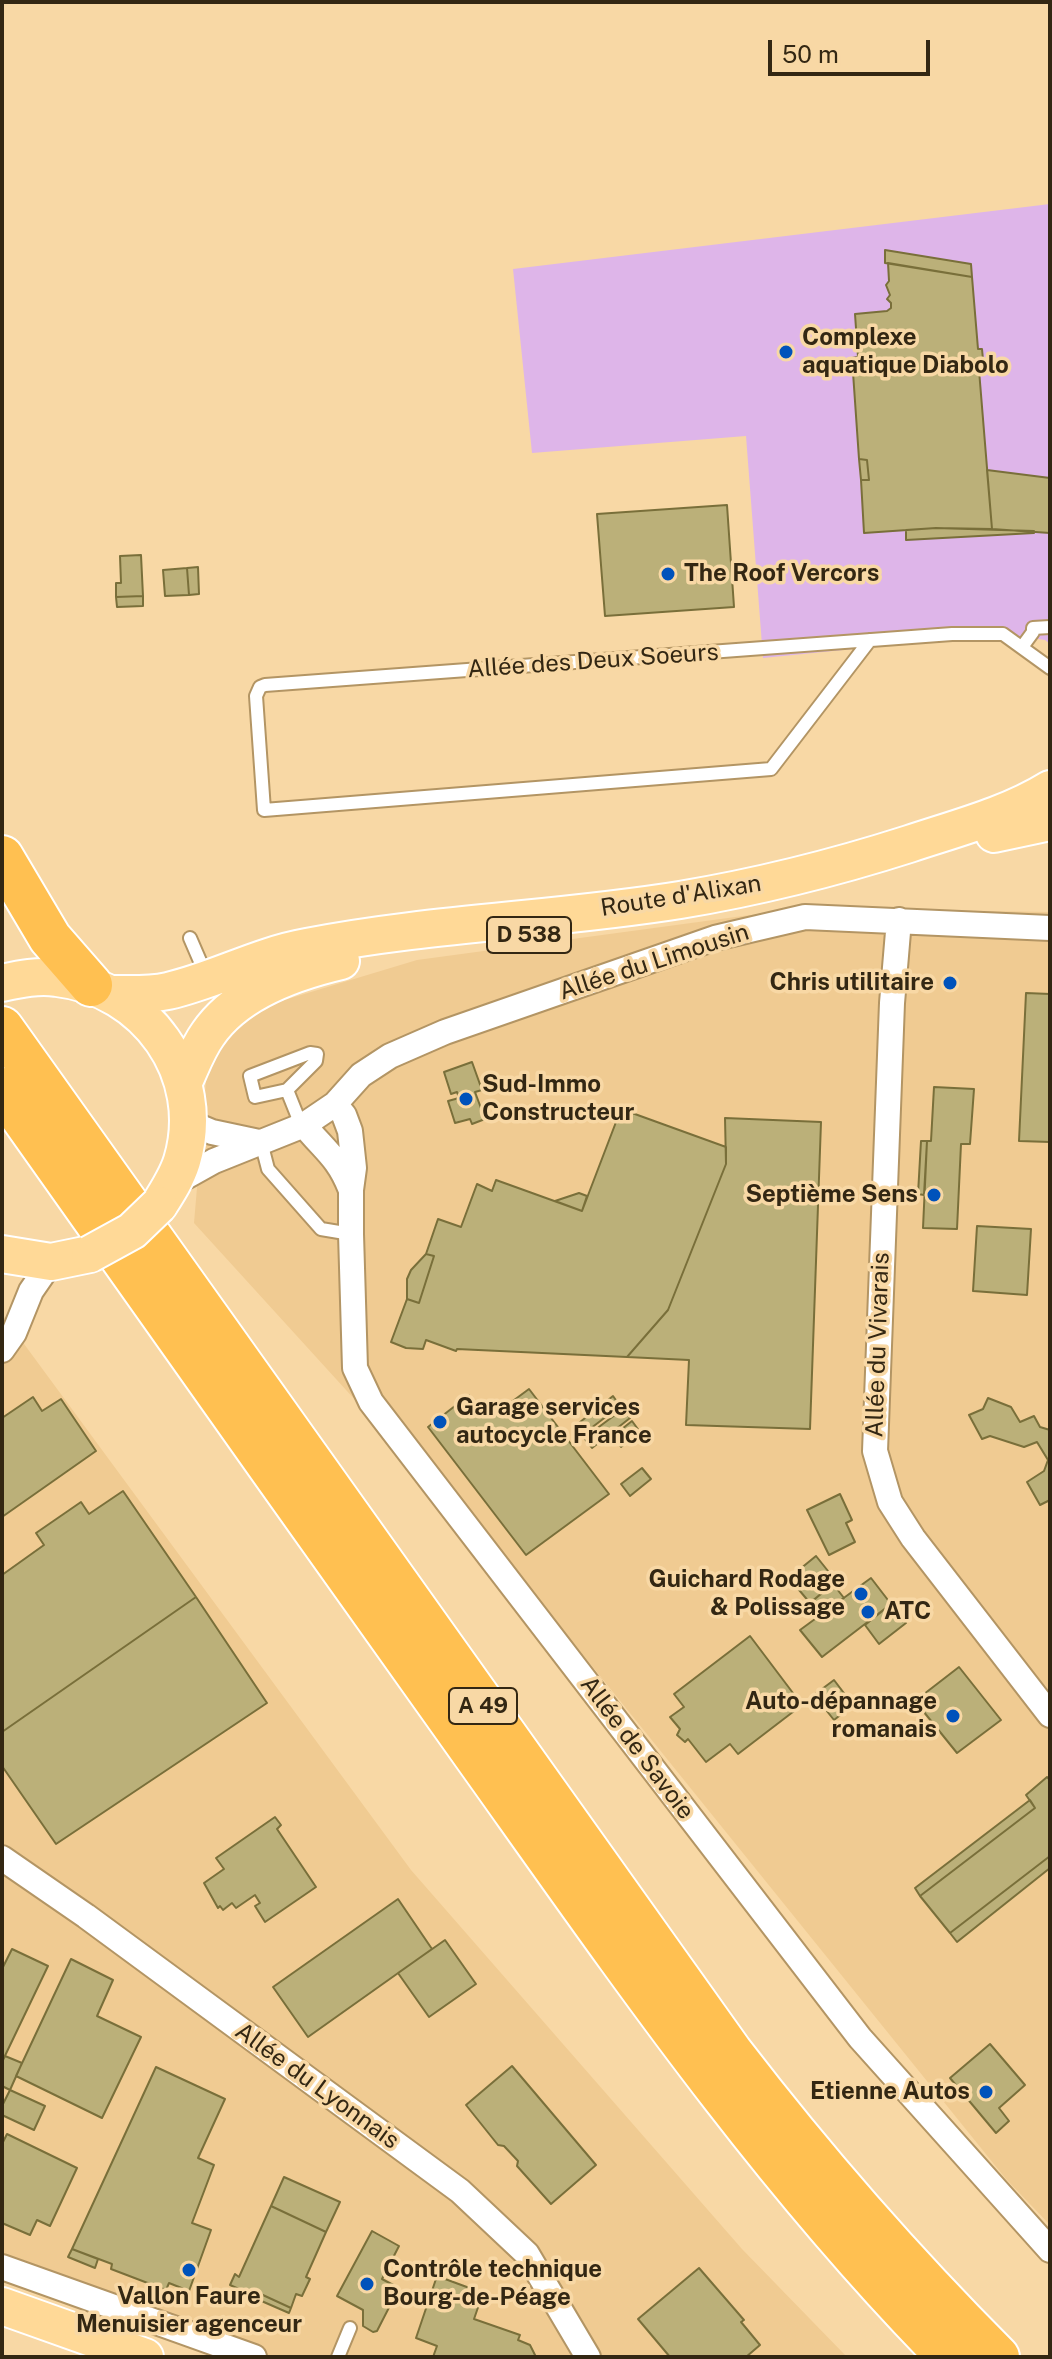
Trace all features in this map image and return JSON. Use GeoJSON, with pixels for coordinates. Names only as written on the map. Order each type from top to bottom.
{"type":"FeatureCollection","features":[{"type":"Feature","properties":{"kind":"highway"},"geometry":{"type":"LineString","coordinates":[[2,857],[50,938],[102,990]]}},
{"type":"Feature","properties":{"kind":"highway","name":"A 49"},"geometry":{"type":"LineString","coordinates":[[2,1028],[722,2040],[834,2182],[938,2297],[998,2357]]}},
{"type":"Feature","properties":{"kind":"highway","name":"A 49"},"geometry":{"type":"LineString","coordinates":[[2,1089],[671,2030],[813,2211],[948,2357]]}},
{"type":"Feature","properties":{"kind":"main road","name":"Route d'Alixan"},"geometry":{"type":"LineString","coordinates":[[102,990],[164,992],[272,954],[306,947],[370,936],[678,900],[766,883],[867,857],[955,829],[1019,806],[1050,789]]}},
{"type":"Feature","properties":{"kind":"main road","name":"Route d'Alixan"},"geometry":{"type":"LineString","coordinates":[[183,1084],[207,1035],[230,1010],[261,991],[307,970],[366,955],[485,939],[608,928],[723,911],[841,881],[1019,827],[1050,822]]}},
{"type":"Feature","properties":{"kind":"main road"},"geometry":{"type":"LineString","coordinates":[[2,983],[56,977],[102,990],[133,1007],[155,1029],[167,1047],[183,1084],[188,1122],[181,1165],[165,1195],[132,1231],[90,1254],[51,1262],[2,1254]]}},
{"type":"Feature","properties":{"kind":"main road"},"geometry":{"type":"LineString","coordinates":[[2,2306],[145,2357]]}},
{"type":"Feature","properties":{"kind":"street","name":"Allée du Limousin"},"geometry":{"type":"LineString","coordinates":[[165,1195],[214,1161],[304,1125],[335,1104],[361,1075],[390,1056],[445,1032],[715,938],[805,917],[1050,928]]}},
{"type":"Feature","properties":{"kind":"street","name":"Allée du Vivarais"},"geometry":{"type":"LineString","coordinates":[[899,920],[892,1003],[875,1451],[890,1502],[913,1538],[1050,1715]]}},
{"type":"Feature","properties":{"kind":"street","name":"Allée de Savoie"},"geometry":{"type":"LineString","coordinates":[[335,1104],[344,1115],[350,1131],[354,1168],[351,1234],[355,1368],[371,1402],[860,2038],[1050,2250]]}},
{"type":"Feature","properties":{"kind":"street"},"geometry":{"type":"LineString","coordinates":[[188,1122],[225,1135],[261,1142]]}},
{"type":"Feature","properties":{"kind":"street","name":"Allée de Savoie"},"geometry":{"type":"LineString","coordinates":[[304,1125],[329,1150],[351,1190]]}},
{"type":"Feature","properties":{"kind":"street"},"geometry":{"type":"LineString","coordinates":[[2,1350],[14,1333],[31,1291],[51,1262]]}},
{"type":"Feature","properties":{"kind":"street","name":"Allée du Lyonnais"},"geometry":{"type":"LineString","coordinates":[[2,1858],[86,1916],[460,2191],[527,2254],[588,2357]]}},
{"type":"Feature","properties":{"kind":"street"},"geometry":{"type":"LineString","coordinates":[[2,2267],[254,2357]]}},
{"type":"Feature","properties":{"kind":"lane"},"geometry":{"type":"LineString","coordinates":[[1022,647],[1033,628],[1050,627]]}},
{"type":"Feature","properties":{"kind":"lane","name":"Allée des Deux Soeurs"},"geometry":{"type":"LineString","coordinates":[[870,640],[771,769],[264,810],[256,696],[260,687],[265,685],[870,640],[952,634],[1003,634],[1047,668]]}},
{"type":"Feature","properties":{"kind":"lane"},"geometry":{"type":"LineString","coordinates":[[190,938],[207,978]]}},
{"type":"Feature","properties":{"kind":"lane"},"geometry":{"type":"LineString","coordinates":[[310,1053],[317,1054],[316,1061],[287,1090],[255,1097],[250,1076],[310,1053]]}},
{"type":"Feature","properties":{"kind":"lane"},"geometry":{"type":"LineString","coordinates":[[287,1090],[304,1125]]}},
{"type":"Feature","properties":{"kind":"lane"},"geometry":{"type":"LineString","coordinates":[[261,1142],[268,1169],[321,1229],[351,1234]]}},
{"type":"Feature","properties":{"kind":"lane"},"geometry":{"type":"LineString","coordinates":[[338,2357],[350,2328]]}},
{"type":"Feature","properties":{"kind":"shaded area","name":"Complexe aquatique Diabolo"},"geometry":{"type":"Polygon","coordinates":[[[1050,204],[1050,644],[1045,640],[1003,634],[763,658],[746,436],[532,453],[513,269],[1050,204]]]}},
{"type":"Feature","properties":{"kind":"shaded area"},"geometry":{"type":"Polygon","coordinates":[[[802,908],[1050,912],[1050,2225],[1006,2179],[550,1614],[194,1223],[208,1058],[258,1008],[417,960],[802,908]]]}},
{"type":"Feature","properties":{"kind":"shaded area"},"geometry":{"type":"Polygon","coordinates":[[[2,1314],[411,1870],[742,2249],[847,2357],[229,2357],[2,2268],[2,1314]]]}},
{"type":"Feature","properties":{"kind":"building"},"geometry":{"type":"Polygon","coordinates":[[[885,250],[971,264],[972,277],[885,263],[885,250]]]}},
{"type":"Feature","properties":{"kind":"building"},"geometry":{"type":"Polygon","coordinates":[[[888,263],[972,277],[978,349],[982,349],[984,370],[979,370],[992,529],[936,528],[864,533],[861,480],[869,480],[867,460],[859,459],[852,358],[858,357],[855,314],[891,308],[886,285],[889,281],[888,263]]]}},
{"type":"Feature","properties":{"kind":"building"},"geometry":{"type":"Polygon","coordinates":[[[859,459],[867,460],[869,480],[861,480],[859,459]]]}},
{"type":"Feature","properties":{"kind":"building"},"geometry":{"type":"Polygon","coordinates":[[[987,470],[1050,478],[1050,533],[992,529],[987,470]]]}},
{"type":"Feature","properties":{"kind":"building"},"geometry":{"type":"Polygon","coordinates":[[[727,505],[734,607],[605,616],[597,514],[727,505]]]}},
{"type":"Feature","properties":{"kind":"building"},"geometry":{"type":"Polygon","coordinates":[[[936,528],[1034,533],[906,540],[906,530],[936,528]]]}},
{"type":"Feature","properties":{"kind":"building"},"geometry":{"type":"Polygon","coordinates":[[[141,555],[143,596],[116,597],[116,583],[121,583],[120,556],[141,555]]]}},
{"type":"Feature","properties":{"kind":"building"},"geometry":{"type":"Polygon","coordinates":[[[198,567],[199,594],[189,595],[187,568],[198,567]]]}},
{"type":"Feature","properties":{"kind":"building"},"geometry":{"type":"Polygon","coordinates":[[[187,568],[189,595],[165,596],[163,570],[187,568]]]}},
{"type":"Feature","properties":{"kind":"building"},"geometry":{"type":"Polygon","coordinates":[[[143,596],[143,606],[117,607],[116,597],[143,596]]]}},
{"type":"Feature","properties":{"kind":"building"},"geometry":{"type":"Polygon","coordinates":[[[1026,993],[1050,994],[1050,1142],[1019,1141],[1026,993]]]}},
{"type":"Feature","properties":{"kind":"building"},"geometry":{"type":"Polygon","coordinates":[[[472,1062],[482,1090],[475,1092],[485,1119],[472,1124],[470,1119],[455,1123],[448,1101],[459,1098],[457,1092],[451,1094],[444,1072],[472,1062]]]}},
{"type":"Feature","properties":{"kind":"building"},"geometry":{"type":"Polygon","coordinates":[[[934,1087],[974,1089],[970,1144],[961,1144],[957,1229],[923,1228],[927,1141],[931,1141],[934,1087]]]}},
{"type":"Feature","properties":{"kind":"building"},"geometry":{"type":"Polygon","coordinates":[[[621,1109],[726,1147],[726,1164],[668,1310],[627,1357],[456,1351],[426,1340],[423,1349],[406,1348],[391,1342],[407,1299],[419,1303],[434,1256],[426,1254],[438,1219],[461,1227],[477,1184],[492,1191],[496,1180],[582,1211],[621,1109]]]}},
{"type":"Feature","properties":{"kind":"building"},"geometry":{"type":"Polygon","coordinates":[[[725,1118],[821,1122],[810,1429],[686,1425],[689,1360],[627,1357],[668,1310],[726,1164],[725,1118]]]}},
{"type":"Feature","properties":{"kind":"building"},"geometry":{"type":"Polygon","coordinates":[[[921,1141],[927,1141],[924,1195],[918,1194],[921,1141]]]}},
{"type":"Feature","properties":{"kind":"building"},"geometry":{"type":"Polygon","coordinates":[[[579,1193],[587,1196],[582,1211],[555,1201],[579,1193]]]}},
{"type":"Feature","properties":{"kind":"building"},"geometry":{"type":"Polygon","coordinates":[[[977,1226],[1031,1229],[1027,1295],[973,1291],[977,1226]]]}},
{"type":"Feature","properties":{"kind":"building"},"geometry":{"type":"Polygon","coordinates":[[[426,1254],[434,1256],[419,1303],[407,1299],[407,1279],[426,1254]]]}},
{"type":"Feature","properties":{"kind":"building"},"geometry":{"type":"Polygon","coordinates":[[[529,1389],[609,1494],[526,1555],[428,1427],[469,1395],[481,1412],[495,1401],[502,1409],[529,1389]]]}},
{"type":"Feature","properties":{"kind":"building"},"geometry":{"type":"Polygon","coordinates":[[[613,1396],[620,1406],[582,1435],[575,1426],[613,1396]]]}},
{"type":"Feature","properties":{"kind":"building"},"geometry":{"type":"Polygon","coordinates":[[[33,1397],[42,1411],[61,1399],[96,1451],[2,1517],[2,1418],[33,1397]]]}},
{"type":"Feature","properties":{"kind":"building"},"geometry":{"type":"Polygon","coordinates":[[[988,1398],[1011,1407],[1020,1422],[1034,1416],[1040,1427],[1050,1430],[1050,1500],[1040,1505],[1027,1482],[1044,1471],[1048,1460],[1037,1442],[1024,1447],[990,1436],[982,1439],[969,1415],[983,1409],[988,1398]]]}},
{"type":"Feature","properties":{"kind":"building"},"geometry":{"type":"Polygon","coordinates":[[[623,1409],[630,1418],[592,1448],[584,1438],[623,1409]]]}},
{"type":"Feature","properties":{"kind":"building"},"geometry":{"type":"Polygon","coordinates":[[[632,1421],[640,1432],[621,1447],[613,1436],[632,1421]]]}},
{"type":"Feature","properties":{"kind":"building"},"geometry":{"type":"Polygon","coordinates":[[[642,1468],[651,1479],[630,1496],[621,1484],[642,1468]]]}},
{"type":"Feature","properties":{"kind":"building"},"geometry":{"type":"Polygon","coordinates":[[[123,1491],[196,1597],[2,1732],[2,1575],[44,1545],[36,1533],[81,1502],[89,1514],[123,1491]]]}},
{"type":"Feature","properties":{"kind":"building"},"geometry":{"type":"Polygon","coordinates":[[[840,1494],[852,1520],[846,1523],[855,1542],[829,1555],[807,1510],[840,1494]]]}},
{"type":"Feature","properties":{"kind":"building"},"geometry":{"type":"Polygon","coordinates":[[[816,1556],[836,1581],[810,1603],[789,1578],[816,1556]]]}},
{"type":"Feature","properties":{"kind":"building"},"geometry":{"type":"Polygon","coordinates":[[[871,1578],[891,1604],[822,1657],[800,1630],[871,1578]]]}},
{"type":"Feature","properties":{"kind":"building"},"geometry":{"type":"Polygon","coordinates":[[[833,1584],[844,1598],[819,1616],[810,1603],[833,1584]]]}},
{"type":"Feature","properties":{"kind":"building"},"geometry":{"type":"Polygon","coordinates":[[[196,1597],[267,1703],[56,1844],[2,1766],[2,1732],[196,1597]]]}},
{"type":"Feature","properties":{"kind":"building"},"geometry":{"type":"Polygon","coordinates":[[[891,1604],[906,1623],[879,1644],[865,1625],[891,1604]]]}},
{"type":"Feature","properties":{"kind":"building"},"geometry":{"type":"Polygon","coordinates":[[[750,1636],[802,1705],[738,1754],[730,1744],[706,1762],[688,1739],[685,1742],[677,1735],[680,1729],[670,1717],[684,1707],[674,1694],[750,1636]]]}},
{"type":"Feature","properties":{"kind":"building"},"geometry":{"type":"Polygon","coordinates":[[[959,1667],[1001,1720],[957,1753],[915,1701],[959,1667]]]}},
{"type":"Feature","properties":{"kind":"building"},"geometry":{"type":"Polygon","coordinates":[[[834,1680],[853,1705],[834,1720],[814,1695],[834,1680]]]}},
{"type":"Feature","properties":{"kind":"building"},"geometry":{"type":"Polygon","coordinates":[[[1047,1777],[1050,1780],[1050,1856],[950,1933],[920,1896],[1035,1808],[1026,1795],[1047,1777]]]}},
{"type":"Feature","properties":{"kind":"building"},"geometry":{"type":"Polygon","coordinates":[[[1030,1800],[1035,1808],[920,1896],[915,1888],[1030,1800]]]}},
{"type":"Feature","properties":{"kind":"building"},"geometry":{"type":"Polygon","coordinates":[[[275,1817],[281,1825],[277,1829],[316,1887],[265,1922],[255,1906],[260,1903],[255,1895],[236,1908],[232,1903],[223,1910],[220,1906],[218,1908],[204,1883],[224,1869],[216,1858],[275,1817]]]}},
{"type":"Feature","properties":{"kind":"building"},"geometry":{"type":"Polygon","coordinates":[[[1050,1856],[1050,1868],[957,1942],[950,1933],[1050,1856]]]}},
{"type":"Feature","properties":{"kind":"building"},"geometry":{"type":"Polygon","coordinates":[[[398,1899],[432,1949],[308,2037],[273,1987],[398,1899]]]}},
{"type":"Feature","properties":{"kind":"building"},"geometry":{"type":"Polygon","coordinates":[[[445,1940],[476,1984],[429,2017],[398,1973],[445,1940]]]}},
{"type":"Feature","properties":{"kind":"building"},"geometry":{"type":"Polygon","coordinates":[[[12,1949],[48,1966],[2,2062],[2,1969],[12,1949]]]}},
{"type":"Feature","properties":{"kind":"building"},"geometry":{"type":"Polygon","coordinates":[[[71,1959],[113,1980],[97,2016],[141,2037],[102,2118],[16,2076],[71,1959]]]}},
{"type":"Feature","properties":{"kind":"building"},"geometry":{"type":"Polygon","coordinates":[[[990,2044],[1025,2085],[999,2108],[1009,2121],[996,2133],[950,2078],[990,2044]]]}},
{"type":"Feature","properties":{"kind":"building"},"geometry":{"type":"Polygon","coordinates":[[[5,2056],[22,2063],[10,2090],[2,2086],[5,2056]]]}},
{"type":"Feature","properties":{"kind":"building"},"geometry":{"type":"Polygon","coordinates":[[[512,2066],[596,2165],[551,2204],[517,2166],[518,2161],[504,2146],[498,2145],[466,2105],[512,2066]]]}},
{"type":"Feature","properties":{"kind":"building"},"geometry":{"type":"Polygon","coordinates":[[[156,2067],[225,2099],[198,2158],[214,2165],[192,2223],[211,2230],[189,2291],[169,2283],[166,2290],[111,2269],[112,2264],[72,2249],[156,2067]]]}},
{"type":"Feature","properties":{"kind":"building"},"geometry":{"type":"Polygon","coordinates":[[[10,2090],[45,2106],[34,2130],[2,2115],[2,2106],[10,2090]]]}},
{"type":"Feature","properties":{"kind":"building"},"geometry":{"type":"Polygon","coordinates":[[[7,2134],[77,2168],[50,2226],[37,2220],[30,2235],[2,2223],[2,2144],[7,2134]]]}},
{"type":"Feature","properties":{"kind":"building"},"geometry":{"type":"Polygon","coordinates":[[[284,2177],[340,2202],[326,2232],[271,2206],[284,2177]]]}},
{"type":"Feature","properties":{"kind":"building"},"geometry":{"type":"Polygon","coordinates":[[[271,2206],[326,2232],[306,2277],[310,2279],[302,2296],[296,2294],[291,2308],[252,2290],[250,2294],[230,2285],[235,2274],[239,2277],[271,2206]]]}},
{"type":"Feature","properties":{"kind":"building","name":"Contrôle technique Bourg-de-Péage"},"geometry":{"type":"Polygon","coordinates":[[[372,2231],[399,2246],[382,2279],[399,2288],[377,2331],[373,2332],[363,2326],[363,2310],[337,2296],[372,2231]]]}},
{"type":"Feature","properties":{"kind":"building"},"geometry":{"type":"Polygon","coordinates":[[[72,2249],[98,2259],[95,2268],[68,2257],[72,2249]]]}},
{"type":"Feature","properties":{"kind":"building"},"geometry":{"type":"Polygon","coordinates":[[[699,2268],[744,2320],[741,2322],[760,2345],[746,2357],[670,2357],[638,2319],[699,2268]]]}},
{"type":"Feature","properties":{"kind":"building"},"geometry":{"type":"Polygon","coordinates":[[[437,2276],[483,2293],[474,2319],[520,2335],[518,2340],[530,2345],[536,2357],[433,2357],[437,2346],[416,2338],[437,2276]]]}},
{"type":"Feature","properties":{"kind":"building"},"geometry":{"type":"Polygon","coordinates":[[[252,2290],[291,2308],[289,2313],[250,2296],[252,2290]]]}},
{"type":"Feature","properties":{"kind":"place","name":"Complexe aquatique Diabolo"},"geometry":{"type":"Point","coordinates":[786,352]}},
{"type":"Feature","properties":{"kind":"place","name":"The Roof Vercors"},"geometry":{"type":"Point","coordinates":[668,574]}},
{"type":"Feature","properties":{"kind":"place","name":"Chris utilitaire"},"geometry":{"type":"Point","coordinates":[950,983]}},
{"type":"Feature","properties":{"kind":"place","name":"Sud-Immo Constructeur"},"geometry":{"type":"Point","coordinates":[466,1099]}},
{"type":"Feature","properties":{"kind":"place","name":"Septième Sens"},"geometry":{"type":"Point","coordinates":[934,1195]}},
{"type":"Feature","properties":{"kind":"place","name":"Garage services autocycle France"},"geometry":{"type":"Point","coordinates":[440,1422]}},
{"type":"Feature","properties":{"kind":"place","name":"Guichard Rodage & Polissage"},"geometry":{"type":"Point","coordinates":[861,1594]}},
{"type":"Feature","properties":{"kind":"place","name":"ATC"},"geometry":{"type":"Point","coordinates":[868,1612]}},
{"type":"Feature","properties":{"kind":"place","name":"Auto-dépannage romanais"},"geometry":{"type":"Point","coordinates":[953,1716]}},
{"type":"Feature","properties":{"kind":"place","name":"Etienne Autos"},"geometry":{"type":"Point","coordinates":[986,2092]}},
{"type":"Feature","properties":{"kind":"place","name":"Vallon Faure Menuisier agenceur"},"geometry":{"type":"Point","coordinates":[189,2270]}},
{"type":"Feature","properties":{"kind":"place","name":"Contrôle technique Bourg-de-Péage"},"geometry":{"type":"Point","coordinates":[367,2284]}}]}
